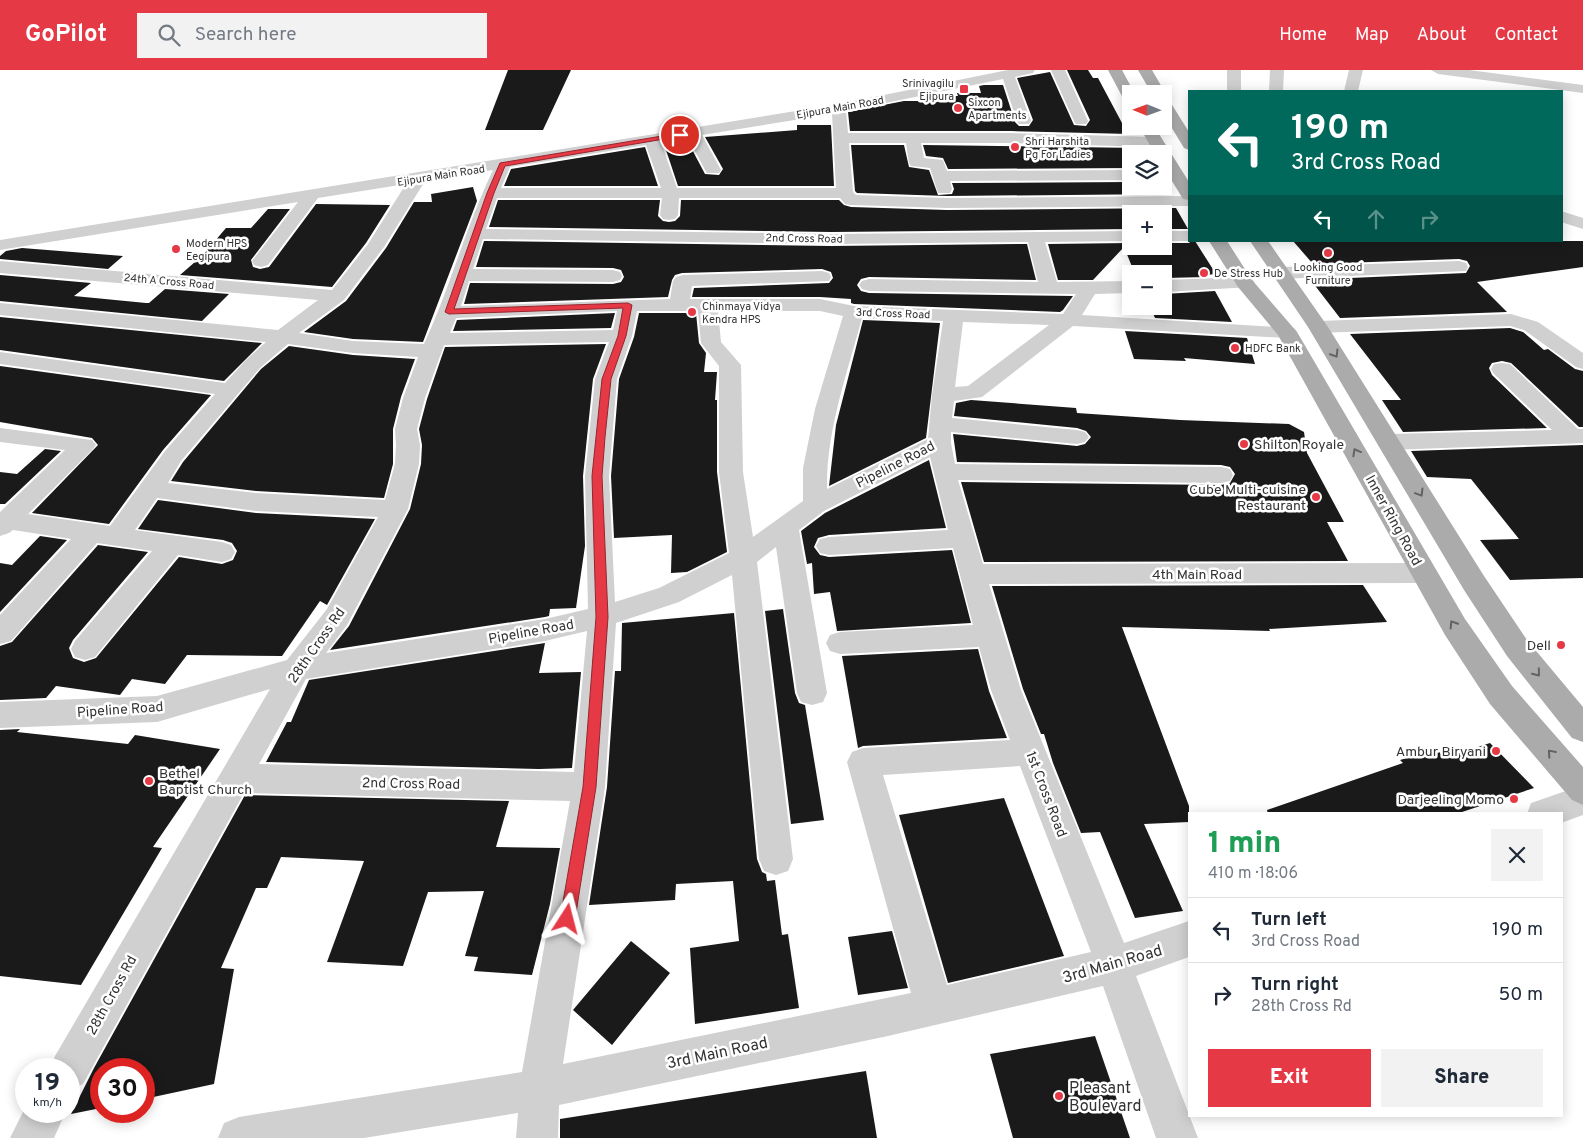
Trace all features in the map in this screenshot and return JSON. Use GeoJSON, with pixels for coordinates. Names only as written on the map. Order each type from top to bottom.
{"type":"FeatureCollection","features":[{"type":"Feature","properties":{"kind":"main road"},"geometry":{"type":"LineString","coordinates":[[1115,70],[1123,85]]}},
{"type":"Feature","properties":{"kind":"main road"},"geometry":{"type":"LineString","coordinates":[[1145,70],[1154,85]]}},
{"type":"Feature","properties":{"kind":"main road"},"geometry":{"type":"LineString","coordinates":[[1172,116],[1188,143]]}},
{"type":"Feature","properties":{"kind":"main road"},"geometry":{"type":"LineString","coordinates":[[1172,177],[1188,194]]}},
{"type":"Feature","properties":{"kind":"main road","name":"Inner Ring Road"},"geometry":{"type":"LineString","coordinates":[[1219,242],[1245,283],[1287,332],[1455,627],[1501,695],[1583,790]]}},
{"type":"Feature","properties":{"kind":"main road"},"geometry":{"type":"LineString","coordinates":[[1260,242],[1318,327],[1474,582],[1517,648],[1579,720]]}},
{"type":"Feature","properties":{"kind":"street","name":"Ejipura Main Road"},"geometry":{"type":"LineString","coordinates":[[0,245],[693,133],[839,108],[1028,70]]}},
{"type":"Feature","properties":{"kind":"street"},"geometry":{"type":"LineString","coordinates":[[1058,70],[1081,121]]}},
{"type":"Feature","properties":{"kind":"street"},"geometry":{"type":"LineString","coordinates":[[1234,70],[1234,90]]}},
{"type":"Feature","properties":{"kind":"street"},"geometry":{"type":"LineString","coordinates":[[1276,90],[1277,70]]}},
{"type":"Feature","properties":{"kind":"street"},"geometry":{"type":"LineString","coordinates":[[1351,90],[1356,70]]}},
{"type":"Feature","properties":{"kind":"street"},"geometry":{"type":"LineString","coordinates":[[1438,70],[1583,89]]}},
{"type":"Feature","properties":{"kind":"street"},"geometry":{"type":"LineString","coordinates":[[1551,70],[1557,86]]}},
{"type":"Feature","properties":{"kind":"street"},"geometry":{"type":"LineString","coordinates":[[1008,75],[1024,121]]}},
{"type":"Feature","properties":{"kind":"street"},"geometry":{"type":"LineString","coordinates":[[1483,76],[1483,90]]}},
{"type":"Feature","properties":{"kind":"street"},"geometry":{"type":"LineString","coordinates":[[839,108],[845,192],[851,200],[946,202],[1188,201]]}},
{"type":"Feature","properties":{"kind":"street"},"geometry":{"type":"LineString","coordinates":[[693,133],[713,170]]}},
{"type":"Feature","properties":{"kind":"street"},"geometry":{"type":"LineString","coordinates":[[841,138],[1011,138],[1122,147]]}},
{"type":"Feature","properties":{"kind":"street"},"geometry":{"type":"LineString","coordinates":[[913,138],[917,163],[937,163],[946,202]]}},
{"type":"Feature","properties":{"kind":"street"},"geometry":{"type":"LineString","coordinates":[[652,139],[671,194],[670,215]]}},
{"type":"Feature","properties":{"kind":"street","name":"28th Cross Rd"},"geometry":{"type":"LineString","coordinates":[[76,1058],[297,669],[337,617],[395,509],[407,464],[408,445],[406,429],[414,398],[433,345],[449,312],[490,193],[503,164]]}},
{"type":"Feature","properties":{"kind":"street"},"geometry":{"type":"LineString","coordinates":[[941,176],[1122,175]]}},
{"type":"Feature","properties":{"kind":"street"},"geometry":{"type":"LineString","coordinates":[[117,536],[152,489],[173,456],[253,364],[282,337],[338,296],[380,239],[418,178]]}},
{"type":"Feature","properties":{"kind":"street"},"geometry":{"type":"LineString","coordinates":[[490,193],[671,194],[845,192]]}},
{"type":"Feature","properties":{"kind":"street"},"geometry":{"type":"LineString","coordinates":[[260,261],[312,195]]}},
{"type":"Feature","properties":{"kind":"street"},"geometry":{"type":"LineString","coordinates":[[1563,217],[1583,224]]}},
{"type":"Feature","properties":{"kind":"street","name":"2nd Cross Road"},"geometry":{"type":"LineString","coordinates":[[477,234],[831,239],[1122,236]]}},
{"type":"Feature","properties":{"kind":"street"},"geometry":{"type":"LineString","coordinates":[[1172,236],[1188,236]]}},
{"type":"Feature","properties":{"kind":"street"},"geometry":{"type":"LineString","coordinates":[[1035,237],[1049,287]]}},
{"type":"Feature","properties":{"kind":"street","name":"24th A Cross Road"},"geometry":{"type":"LineString","coordinates":[[0,267],[338,296]]}},
{"type":"Feature","properties":{"kind":"street"},"geometry":{"type":"LineString","coordinates":[[1280,273],[1459,267]]}},
{"type":"Feature","properties":{"kind":"street"},"geometry":{"type":"LineString","coordinates":[[462,274],[614,276]]}},
{"type":"Feature","properties":{"kind":"street"},"geometry":{"type":"LineString","coordinates":[[679,305],[683,280],[822,277]]}},
{"type":"Feature","properties":{"kind":"street"},"geometry":{"type":"LineString","coordinates":[[1172,286],[1245,283]]}},
{"type":"Feature","properties":{"kind":"street"},"geometry":{"type":"LineString","coordinates":[[868,285],[1122,287]]}},
{"type":"Feature","properties":{"kind":"street"},"geometry":{"type":"LineString","coordinates":[[943,395],[974,392],[1068,320],[1089,288]]}},
{"type":"Feature","properties":{"kind":"street"},"geometry":{"type":"LineString","coordinates":[[537,1138],[539,1089],[589,787],[602,617],[597,476],[606,379],[622,336],[628,305]]}},
{"type":"Feature","properties":{"kind":"street","name":"3rd Cross Road"},"geometry":{"type":"LineString","coordinates":[[449,312],[628,305],[820,305],[854,312],[1068,320],[1287,332]]}},
{"type":"Feature","properties":{"kind":"street"},"geometry":{"type":"LineString","coordinates":[[707,305],[711,342],[730,365],[731,472],[743,558],[776,859]]}},
{"type":"Feature","properties":{"kind":"street"},"geometry":{"type":"LineString","coordinates":[[0,309],[282,337],[353,347],[622,336]]}},
{"type":"Feature","properties":{"kind":"street"},"geometry":{"type":"LineString","coordinates":[[815,505],[815,468],[826,408],[854,312]]}},
{"type":"Feature","properties":{"kind":"street","name":"Pipeline Road"},"geometry":{"type":"LineString","coordinates":[[0,715],[157,709],[297,669],[545,630],[602,617],[669,595],[743,558],[815,505],[941,446],[943,395],[954,316]]}},
{"type":"Feature","properties":{"kind":"street"},"geometry":{"type":"LineString","coordinates":[[1318,327],[1511,320],[1531,326],[1583,363]]}},
{"type":"Feature","properties":{"kind":"street"},"geometry":{"type":"LineString","coordinates":[[0,358],[232,390]]}},
{"type":"Feature","properties":{"kind":"street"},"geometry":{"type":"LineString","coordinates":[[1502,369],[1578,436]]}},
{"type":"Feature","properties":{"kind":"street"},"geometry":{"type":"LineString","coordinates":[[0,435],[84,445],[6,518]]}},
{"type":"Feature","properties":{"kind":"street"},"geometry":{"type":"LineString","coordinates":[[941,446],[1077,436]]}},
{"type":"Feature","properties":{"kind":"street"},"geometry":{"type":"LineString","coordinates":[[1389,442],[1578,436]]}},
{"type":"Feature","properties":{"kind":"street"},"geometry":{"type":"LineString","coordinates":[[941,446],[1221,475]]}},
{"type":"Feature","properties":{"kind":"street","name":"1st Cross Road"},"geometry":{"type":"LineString","coordinates":[[941,446],[962,538],[1006,690],[1114,965],[1177,1138]]}},
{"type":"Feature","properties":{"kind":"street"},"geometry":{"type":"LineString","coordinates":[[152,489],[256,502],[395,509]]}},
{"type":"Feature","properties":{"kind":"street"},"geometry":{"type":"LineString","coordinates":[[6,518],[172,546],[222,552]]}},
{"type":"Feature","properties":{"kind":"street"},"geometry":{"type":"LineString","coordinates":[[786,527],[812,693]]}},
{"type":"Feature","properties":{"kind":"street"},"geometry":{"type":"LineString","coordinates":[[1,633],[91,533]]}},
{"type":"Feature","properties":{"kind":"street"},"geometry":{"type":"LineString","coordinates":[[829,546],[962,538]]}},
{"type":"Feature","properties":{"kind":"street"},"geometry":{"type":"LineString","coordinates":[[85,649],[172,546]]}},
{"type":"Feature","properties":{"kind":"street","name":"4th Main Road"},"geometry":{"type":"LineString","coordinates":[[972,574],[1423,573]]}},
{"type":"Feature","properties":{"kind":"street"},"geometry":{"type":"LineString","coordinates":[[840,643],[990,635]]}},
{"type":"Feature","properties":{"kind":"street"},"geometry":{"type":"LineString","coordinates":[[934,1006],[863,762],[1031,752]]}},
{"type":"Feature","properties":{"kind":"street","name":"2nd Cross Road"},"geometry":{"type":"LineString","coordinates":[[234,778],[589,787]]}},
{"type":"Feature","properties":{"kind":"street"},"geometry":{"type":"LineString","coordinates":[[1549,812],[1583,800]]}},
{"type":"Feature","properties":{"kind":"street","name":"3rd Main Road"},"geometry":{"type":"LineString","coordinates":[[239,1138],[539,1089],[934,1006],[1114,965],[1188,939]]}},
{"type":"Feature","properties":{"kind":"street"},"geometry":{"type":"LineString","coordinates":[[30,1138],[39,1123]]}},
{"type":"Feature","properties":{"kind":"building"},"geometry":{"type":"Polygon","coordinates":[[[508,70],[571,70],[543,130],[485,130],[508,70]]]}},
{"type":"Feature","properties":{"kind":"building"},"geometry":{"type":"Polygon","coordinates":[[[1067,70],[1088,70],[1093,78],[1098,78],[1122,123],[1122,134],[1011,131],[850,131],[848,112],[904,101],[931,101],[930,96],[958,96],[957,93],[981,93],[979,86],[1003,85],[1015,122],[1019,126],[1029,126],[1033,120],[1017,78],[1050,72],[1074,125],[1086,126],[1090,120],[1067,70]]]}},
{"type":"Feature","properties":{"kind":"building"},"geometry":{"type":"Polygon","coordinates":[[[797,125],[831,125],[834,186],[678,186],[664,144],[687,140],[705,174],[719,175],[723,169],[705,137],[797,130],[797,125]]]}},
{"type":"Feature","properties":{"kind":"building"},"geometry":{"type":"Polygon","coordinates":[[[851,145],[904,145],[909,167],[929,170],[938,195],[952,194],[954,189],[952,183],[1122,182],[1122,194],[947,196],[857,193],[855,191],[851,145]]]}},
{"type":"Feature","properties":{"kind":"building"},"geometry":{"type":"Polygon","coordinates":[[[923,145],[1122,148],[1122,168],[948,169],[943,158],[926,156],[923,145]]]}},
{"type":"Feature","properties":{"kind":"building"},"geometry":{"type":"Polygon","coordinates":[[[645,147],[658,186],[504,186],[511,169],[645,147]]]}},
{"type":"Feature","properties":{"kind":"building"},"geometry":{"type":"Polygon","coordinates":[[[473,187],[477,201],[423,342],[353,339],[304,332],[346,301],[386,248],[414,202],[432,202],[431,194],[473,187]]]}},
{"type":"Feature","properties":{"kind":"building"},"geometry":{"type":"Polygon","coordinates":[[[498,200],[660,200],[658,216],[663,221],[669,222],[675,221],[680,216],[681,200],[839,200],[844,205],[851,207],[947,210],[1122,208],[1122,229],[831,232],[489,227],[498,200]]]}},
{"type":"Feature","properties":{"kind":"building"},"geometry":{"type":"Polygon","coordinates":[[[316,204],[390,205],[366,243],[332,287],[180,275],[203,255],[226,228],[251,228],[268,209],[290,209],[251,260],[253,267],[260,269],[269,267],[316,204]]]}},
{"type":"Feature","properties":{"kind":"building"},"geometry":{"type":"Polygon","coordinates":[[[1172,208],[1176,208],[1188,229],[1172,229],[1172,208]]]}},
{"type":"Feature","properties":{"kind":"building"},"geometry":{"type":"Polygon","coordinates":[[[484,241],[831,246],[1027,244],[1036,280],[869,277],[861,279],[857,285],[861,291],[869,293],[1073,296],[1060,312],[854,304],[851,303],[851,299],[820,297],[692,297],[694,288],[829,283],[833,278],[831,272],[822,269],[682,273],[675,275],[672,280],[668,297],[464,304],[470,283],[613,284],[621,282],[624,277],[621,270],[613,268],[476,267],[484,241]]]}},
{"type":"Feature","properties":{"kind":"building"},"geometry":{"type":"Polygon","coordinates":[[[1583,241],[1583,267],[1477,282],[1507,312],[1340,318],[1313,283],[1331,283],[1327,279],[1466,273],[1470,266],[1467,261],[1459,259],[1313,264],[1294,242],[1583,241]]]}},
{"type":"Feature","properties":{"kind":"building"},"geometry":{"type":"Polygon","coordinates":[[[1196,242],[1216,274],[1206,275],[1207,277],[1172,278],[1172,265],[1131,265],[1127,255],[1172,255],[1172,243],[1196,242]]]}},
{"type":"Feature","properties":{"kind":"building"},"geometry":{"type":"Polygon","coordinates":[[[1122,243],[1122,249],[1093,280],[1058,280],[1048,244],[1122,243]]]}},
{"type":"Feature","properties":{"kind":"building"},"geometry":{"type":"Polygon","coordinates":[[[22,248],[123,256],[108,269],[0,259],[0,256],[6,251],[22,248]]]}},
{"type":"Feature","properties":{"kind":"building"},"geometry":{"type":"Polygon","coordinates":[[[0,275],[91,283],[74,296],[146,303],[149,303],[165,289],[229,294],[202,321],[0,301],[0,275]]]}},
{"type":"Feature","properties":{"kind":"building"},"geometry":{"type":"Polygon","coordinates":[[[1215,291],[1232,322],[1155,318],[1154,315],[1172,315],[1172,294],[1215,291]]]}},
{"type":"Feature","properties":{"kind":"building"},"geometry":{"type":"Polygon","coordinates":[[[615,313],[611,328],[453,331],[457,320],[615,313]]]}},
{"type":"Feature","properties":{"kind":"building"},"geometry":{"type":"Polygon","coordinates":[[[639,313],[696,313],[699,343],[706,353],[704,372],[717,372],[715,400],[717,400],[717,472],[727,552],[687,572],[671,573],[672,535],[614,538],[611,476],[619,379],[634,337],[639,313]]]}},
{"type":"Feature","properties":{"kind":"building"},"geometry":{"type":"Polygon","coordinates":[[[0,317],[262,343],[224,381],[0,350],[0,317]]]}},
{"type":"Feature","properties":{"kind":"building"},"geometry":{"type":"Polygon","coordinates":[[[863,320],[940,323],[926,438],[829,486],[836,425],[863,320]]]}},
{"type":"Feature","properties":{"kind":"building"},"geometry":{"type":"Polygon","coordinates":[[[1510,328],[1523,332],[1544,350],[1548,349],[1575,369],[1583,371],[1583,427],[1579,427],[1511,363],[1502,361],[1492,363],[1489,368],[1492,375],[1547,428],[1403,432],[1382,400],[1401,400],[1350,334],[1510,328]]]}},
{"type":"Feature","properties":{"kind":"building"},"geometry":{"type":"Polygon","coordinates":[[[1125,331],[1247,338],[1255,364],[1184,358],[1186,361],[1134,359],[1125,331]]]}},
{"type":"Feature","properties":{"kind":"building"},"geometry":{"type":"Polygon","coordinates":[[[606,344],[593,379],[583,476],[585,546],[576,608],[550,609],[549,616],[545,617],[330,650],[349,626],[410,509],[421,464],[422,445],[419,429],[445,347],[606,344]]]}},
{"type":"Feature","properties":{"kind":"building"},"geometry":{"type":"Polygon","coordinates":[[[289,346],[353,355],[415,359],[401,397],[393,429],[393,464],[384,498],[256,491],[171,481],[183,462],[261,369],[289,346]]]}},
{"type":"Feature","properties":{"kind":"building"},"geometry":{"type":"Polygon","coordinates":[[[0,366],[211,395],[163,450],[109,524],[32,513],[98,445],[92,438],[0,422],[0,366]]]}},
{"type":"Feature","properties":{"kind":"building"},"geometry":{"type":"Polygon","coordinates":[[[971,400],[1076,408],[1077,413],[1180,420],[1289,424],[1304,432],[1307,453],[1344,522],[1327,522],[1348,561],[984,562],[961,482],[1221,485],[1230,483],[1235,474],[1230,467],[1221,465],[957,462],[953,434],[1077,446],[1085,444],[1091,437],[1086,431],[1077,428],[954,416],[956,403],[971,400]]]}},
{"type":"Feature","properties":{"kind":"building"},"geometry":{"type":"Polygon","coordinates":[[[1583,445],[1583,578],[1510,580],[1480,540],[1519,539],[1471,479],[1427,477],[1411,451],[1583,445]]]}},
{"type":"Feature","properties":{"kind":"building"},"geometry":{"type":"Polygon","coordinates":[[[45,449],[61,451],[5,504],[0,504],[0,472],[17,474],[45,449]]]}},
{"type":"Feature","properties":{"kind":"building"},"geometry":{"type":"Polygon","coordinates":[[[929,460],[946,528],[829,535],[818,538],[814,547],[820,555],[829,557],[952,550],[971,623],[837,631],[830,592],[814,594],[812,563],[807,564],[801,531],[825,513],[929,460]]]}},
{"type":"Feature","properties":{"kind":"building"},"geometry":{"type":"Polygon","coordinates":[[[158,500],[256,513],[375,519],[327,605],[320,601],[282,656],[187,655],[165,684],[132,679],[120,695],[56,686],[46,698],[0,700],[0,646],[12,642],[98,545],[148,552],[73,640],[69,648],[73,658],[84,662],[96,658],[179,557],[222,564],[233,560],[237,551],[232,543],[223,540],[138,529],[158,500]]]}},
{"type":"Feature","properties":{"kind":"building"},"geometry":{"type":"Polygon","coordinates":[[[40,536],[67,540],[0,612],[0,563],[12,565],[40,536]]]}},
{"type":"Feature","properties":{"kind":"building"},"geometry":{"type":"Polygon","coordinates":[[[1363,585],[1387,622],[1269,629],[1270,631],[1122,627],[1189,806],[1188,822],[1144,824],[1183,911],[1135,918],[1100,832],[1081,833],[1053,763],[1044,734],[1041,734],[1023,689],[992,586],[1363,585]]]}},
{"type":"Feature","properties":{"kind":"building"},"geometry":{"type":"Polygon","coordinates":[[[783,609],[795,693],[799,703],[805,705],[824,820],[791,824],[765,611],[783,609]]]}},
{"type":"Feature","properties":{"kind":"building"},"geometry":{"type":"Polygon","coordinates":[[[734,613],[757,859],[762,872],[766,874],[767,881],[775,880],[782,935],[788,934],[799,1008],[695,1024],[690,948],[739,941],[733,881],[676,884],[675,900],[589,905],[607,787],[615,671],[621,671],[622,623],[734,613]]]}},
{"type":"Feature","properties":{"kind":"building"},"geometry":{"type":"Polygon","coordinates":[[[545,643],[539,673],[581,672],[572,768],[539,769],[266,762],[287,722],[291,722],[309,680],[545,643]]]}},
{"type":"Feature","properties":{"kind":"building"},"geometry":{"type":"Polygon","coordinates":[[[978,649],[989,691],[1007,738],[863,746],[858,748],[842,656],[978,649]]]}},
{"type":"Feature","properties":{"kind":"building"},"geometry":{"type":"Polygon","coordinates":[[[20,729],[17,732],[128,744],[135,735],[220,749],[153,847],[162,848],[81,985],[0,976],[0,730],[20,729]]]}},
{"type":"Feature","properties":{"kind":"building"},"geometry":{"type":"Polygon","coordinates":[[[1490,743],[1534,788],[1462,812],[1268,812],[1267,810],[1403,763],[1400,760],[1437,749],[1444,758],[1490,743]]]}},
{"type":"Feature","properties":{"kind":"building"},"geometry":{"type":"Polygon","coordinates":[[[245,795],[509,801],[496,847],[560,848],[550,904],[532,975],[474,971],[478,957],[465,956],[484,891],[428,892],[403,966],[327,962],[364,861],[281,857],[267,888],[256,888],[221,968],[234,969],[214,1084],[155,1097],[155,1058],[100,1058],[245,795]]]}},
{"type":"Feature","properties":{"kind":"building"},"geometry":{"type":"Polygon","coordinates":[[[1004,798],[1064,956],[948,983],[899,815],[1004,798]]]}},
{"type":"Feature","properties":{"kind":"building"},"geometry":{"type":"Polygon","coordinates":[[[892,931],[908,988],[858,995],[848,937],[892,931]]]}},
{"type":"Feature","properties":{"kind":"building"},"geometry":{"type":"Polygon","coordinates":[[[631,941],[670,973],[612,1045],[573,1010],[631,941]]]}},
{"type":"Feature","properties":{"kind":"building","name":"Pleasant Boulevard"},"geometry":{"type":"Polygon","coordinates":[[[1095,1036],[1130,1138],[1013,1138],[990,1054],[1095,1036]]]}},
{"type":"Feature","properties":{"kind":"building"},"geometry":{"type":"Polygon","coordinates":[[[866,1071],[877,1138],[560,1138],[560,1119],[866,1071]]]}},
{"type":"Feature","properties":{"kind":"building"},"geometry":{"type":"Polygon","coordinates":[[[90,1076],[90,1110],[80,1112],[80,1096],[90,1076]]]}},
{"type":"Feature","properties":{"kind":"place","name":"Srinivagilu Ejipura"},"geometry":{"type":"Point","coordinates":[964,89]}},
{"type":"Feature","properties":{"kind":"place","name":"Sixcon Apartments"},"geometry":{"type":"Point","coordinates":[958,108]}},
{"type":"Feature","properties":{"kind":"place","name":"Shri Harshita Pg For Ladies"},"geometry":{"type":"Point","coordinates":[1015,147]}},
{"type":"Feature","properties":{"kind":"place","name":"Modern HPS Eegipura"},"geometry":{"type":"Point","coordinates":[176,249]}},
{"type":"Feature","properties":{"kind":"place","name":"Looking Good Furniture"},"geometry":{"type":"Point","coordinates":[1328,253]}},
{"type":"Feature","properties":{"kind":"place","name":"De Stress Hub"},"geometry":{"type":"Point","coordinates":[1204,273]}},
{"type":"Feature","properties":{"kind":"place","name":"Chinmaya Vidya Kendra HPS"},"geometry":{"type":"Point","coordinates":[692,312]}},
{"type":"Feature","properties":{"kind":"place","name":"HDFC Bank"},"geometry":{"type":"Point","coordinates":[1235,348]}},
{"type":"Feature","properties":{"kind":"place","name":"Shilton Royale"},"geometry":{"type":"Point","coordinates":[1244,444]}},
{"type":"Feature","properties":{"kind":"place","name":"Cube Multi-cuisine Restaurant"},"geometry":{"type":"Point","coordinates":[1316,497]}},
{"type":"Feature","properties":{"kind":"place","name":"Dell"},"geometry":{"type":"Point","coordinates":[1561,645]}},
{"type":"Feature","properties":{"kind":"place","name":"Ambur Biryani"},"geometry":{"type":"Point","coordinates":[1496,751]}},
{"type":"Feature","properties":{"kind":"place","name":"Bethel Baptist Church"},"geometry":{"type":"Point","coordinates":[149,781]}},
{"type":"Feature","properties":{"kind":"place","name":"Darjeeling Momo"},"geometry":{"type":"Point","coordinates":[1514,799]}},
{"type":"Feature","properties":{"kind":"place","name":"Pleasant Boulevard"},"geometry":{"type":"Point","coordinates":[1059,1096]}},
{"type":"Feature","properties":{"kind":"route"},"geometry":{"type":"LineString","coordinates":[[567,919],[589,787],[602,617],[597,476],[600,437],[606,379],[622,336],[628,305],[449,312],[490,193],[503,164],[680,135]]}}]}
